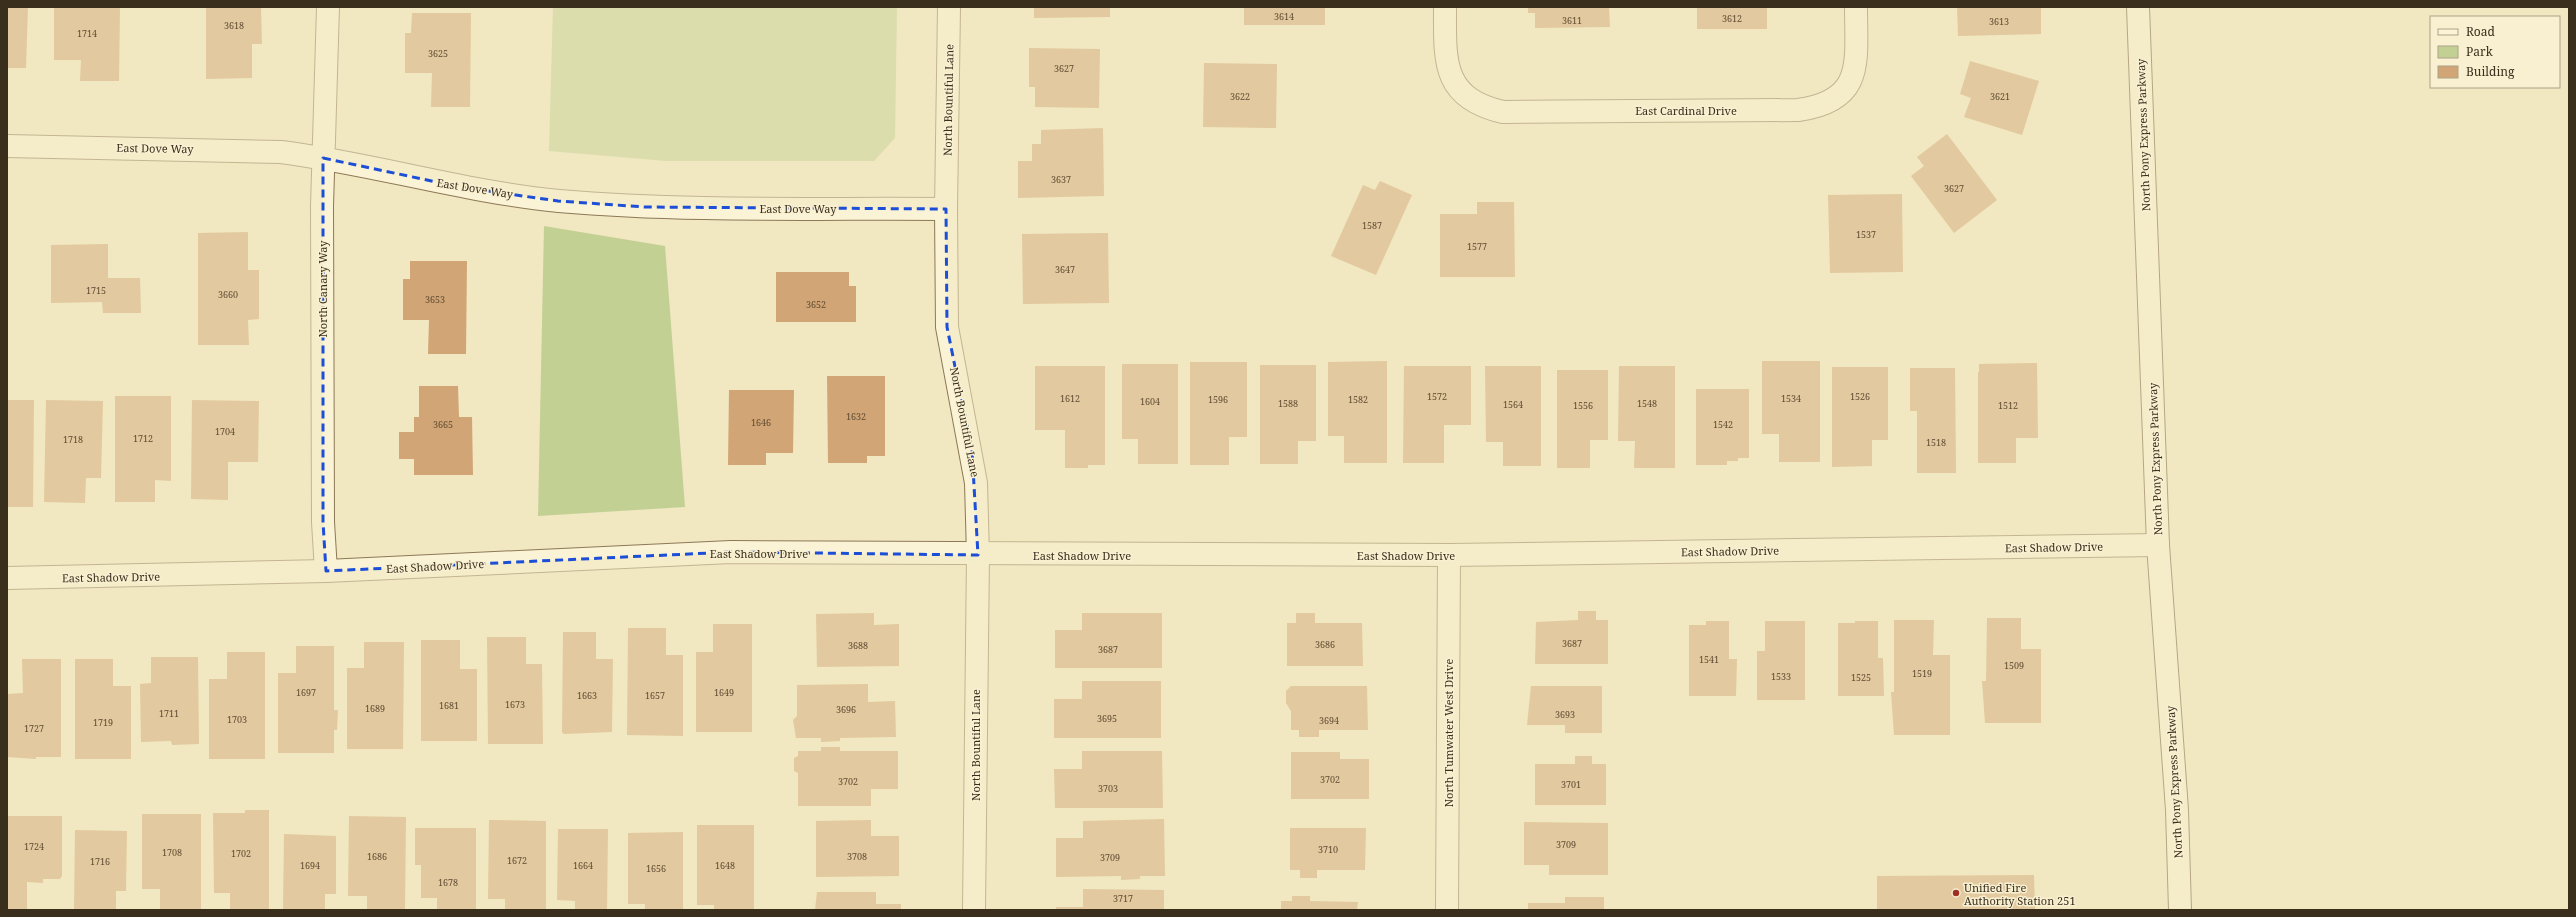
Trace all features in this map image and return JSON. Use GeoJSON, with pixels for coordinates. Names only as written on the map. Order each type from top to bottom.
{"type":"FeatureCollection","features":[{"type":"Feature","properties":{"kind":"street","name":"North Canary Way"},"geometry":{"type":"LineString","coordinates":[[326,571],[323,522],[323,158],[328,7]]}},
{"type":"Feature","properties":{"kind":"street","name":"North Bountiful Lane"},"geometry":{"type":"LineString","coordinates":[[949,7],[946,209],[947,327],[974,464],[978,555],[974,910]]}},
{"type":"Feature","properties":{"kind":"street","name":"East Cardinal Drive"},"geometry":{"type":"LineString","coordinates":[[1445,7],[1445,56],[1450,73],[1459,88],[1471,100],[1486,108],[1503,112],[1798,110],[1818,107],[1833,101],[1845,90],[1856,69],[1856,15]]}},
{"type":"Feature","properties":{"kind":"street","name":"North Pony Express Parkway"},"geometry":{"type":"LineString","coordinates":[[2138,7],[2158,545],[2177,810],[2180,910]]}},
{"type":"Feature","properties":{"kind":"street","name":"East Dove Way"},"geometry":{"type":"LineString","coordinates":[[7,146],[184,148],[281,152],[323,158],[460,187],[558,200],[645,207],[946,209]]}},
{"type":"Feature","properties":{"kind":"street","name":"East Shadow Drive"},"geometry":{"type":"LineString","coordinates":[[7,578],[326,571],[731,552],[978,555],[1449,555],[2158,545]]}},
{"type":"Feature","properties":{"kind":"street","name":"North Tumwater West Drive"},"geometry":{"type":"LineString","coordinates":[[1447,910],[1449,555]]}},
{"type":"Feature","properties":{"kind":"highlighted area"},"geometry":{"type":"Polygon","coordinates":[[[323,158],[460,187],[558,201],[645,207],[946,209],[947,327],[972,451],[978,555],[731,552],[326,571],[323,522],[323,158]]]}},
{"type":"Feature","properties":{"kind":"green space"},"geometry":{"type":"Polygon","coordinates":[[[553,7],[897,7],[895,138],[874,161],[666,161],[549,151],[553,7]]]}},
{"type":"Feature","properties":{"kind":"green space"},"geometry":{"type":"Polygon","coordinates":[[[544,226],[665,246],[685,507],[538,516],[544,226]]]}},
{"type":"Feature","properties":{"kind":"building"},"geometry":{"type":"Polygon","coordinates":[[[7,7],[28,7],[26,68],[7,68],[7,7]]]}},
{"type":"Feature","properties":{"kind":"building"},"geometry":{"type":"Polygon","coordinates":[[[54,7],[120,7],[119,81],[80,81],[81,60],[54,60],[54,7]]]}},
{"type":"Feature","properties":{"kind":"building"},"geometry":{"type":"Polygon","coordinates":[[[206,7],[261,7],[262,44],[252,44],[252,78],[206,79],[206,7]]]}},
{"type":"Feature","properties":{"kind":"building"},"geometry":{"type":"Polygon","coordinates":[[[1034,7],[1110,7],[1110,17],[1034,18],[1034,7]]]}},
{"type":"Feature","properties":{"kind":"building"},"geometry":{"type":"Polygon","coordinates":[[[1244,7],[1325,7],[1325,25],[1244,25],[1244,7]]]}},
{"type":"Feature","properties":{"kind":"building"},"geometry":{"type":"Polygon","coordinates":[[[1528,7],[1609,7],[1610,27],[1535,28],[1535,13],[1528,13],[1528,7]]]}},
{"type":"Feature","properties":{"kind":"building"},"geometry":{"type":"Polygon","coordinates":[[[1697,7],[1767,7],[1767,29],[1697,29],[1697,7]]]}},
{"type":"Feature","properties":{"kind":"building"},"geometry":{"type":"Polygon","coordinates":[[[1957,7],[2041,7],[2041,34],[1958,36],[1957,7]]]}},
{"type":"Feature","properties":{"kind":"building"},"geometry":{"type":"Polygon","coordinates":[[[412,13],[471,13],[470,107],[431,107],[432,73],[405,73],[405,33],[411,33],[412,13]]]}},
{"type":"Feature","properties":{"kind":"building"},"geometry":{"type":"Polygon","coordinates":[[[1029,48],[1100,49],[1099,108],[1035,107],[1035,87],[1029,87],[1029,48]]]}},
{"type":"Feature","properties":{"kind":"building"},"geometry":{"type":"Polygon","coordinates":[[[1970,61],[2039,81],[2022,135],[1964,117],[1971,98],[1960,94],[1970,61]]]}},
{"type":"Feature","properties":{"kind":"building"},"geometry":{"type":"Polygon","coordinates":[[[1204,63],[1277,64],[1276,128],[1203,127],[1204,63]]]}},
{"type":"Feature","properties":{"kind":"building"},"geometry":{"type":"Polygon","coordinates":[[[1103,128],[1104,196],[1018,198],[1018,161],[1032,161],[1032,144],[1041,144],[1041,130],[1103,128]]]}},
{"type":"Feature","properties":{"kind":"building"},"geometry":{"type":"Polygon","coordinates":[[[1947,134],[1997,200],[1954,233],[1911,176],[1924,166],[1917,157],[1947,134]]]}},
{"type":"Feature","properties":{"kind":"building"},"geometry":{"type":"Polygon","coordinates":[[[1380,181],[1412,195],[1376,275],[1331,256],[1363,185],[1375,190],[1380,181]]]}},
{"type":"Feature","properties":{"kind":"building"},"geometry":{"type":"Polygon","coordinates":[[[1902,194],[1903,272],[1830,273],[1828,195],[1902,194]]]}},
{"type":"Feature","properties":{"kind":"building"},"geometry":{"type":"Polygon","coordinates":[[[1477,202],[1514,202],[1515,277],[1440,277],[1440,214],[1477,214],[1477,202]]]}},
{"type":"Feature","properties":{"kind":"building"},"geometry":{"type":"Polygon","coordinates":[[[248,232],[248,270],[259,270],[259,319],[248,320],[249,345],[198,345],[198,233],[248,232]]]}},
{"type":"Feature","properties":{"kind":"building"},"geometry":{"type":"Polygon","coordinates":[[[1108,233],[1109,303],[1023,304],[1022,234],[1108,233]]]}},
{"type":"Feature","properties":{"kind":"building"},"geometry":{"type":"Polygon","coordinates":[[[108,244],[108,278],[140,278],[141,313],[103,313],[102,302],[51,303],[51,245],[108,244]]]}},
{"type":"Feature","properties":{"kind":"building"},"geometry":{"type":"Polygon","coordinates":[[[410,261],[467,261],[466,354],[428,354],[429,320],[403,320],[403,279],[410,279],[410,261]]]}},
{"type":"Feature","properties":{"kind":"building"},"geometry":{"type":"Polygon","coordinates":[[[776,272],[849,272],[849,286],[856,286],[856,322],[776,322],[776,272]]]}},
{"type":"Feature","properties":{"kind":"building"},"geometry":{"type":"Polygon","coordinates":[[[1387,361],[1387,463],[1344,463],[1344,436],[1328,436],[1328,362],[1387,361]]]}},
{"type":"Feature","properties":{"kind":"building"},"geometry":{"type":"Polygon","coordinates":[[[1762,361],[1820,361],[1820,462],[1779,462],[1779,434],[1762,434],[1762,361]]]}},
{"type":"Feature","properties":{"kind":"building"},"geometry":{"type":"Polygon","coordinates":[[[1190,362],[1247,362],[1247,437],[1229,437],[1229,465],[1190,465],[1190,362]]]}},
{"type":"Feature","properties":{"kind":"building"},"geometry":{"type":"Polygon","coordinates":[[[2037,363],[2038,438],[2016,438],[2016,463],[1978,463],[1979,364],[2037,363]]]}},
{"type":"Feature","properties":{"kind":"building"},"geometry":{"type":"Polygon","coordinates":[[[1122,364],[1178,364],[1178,464],[1138,464],[1138,439],[1122,439],[1122,364]]]}},
{"type":"Feature","properties":{"kind":"building"},"geometry":{"type":"Polygon","coordinates":[[[1260,365],[1316,365],[1316,441],[1298,441],[1298,464],[1260,464],[1260,365]]]}},
{"type":"Feature","properties":{"kind":"building"},"geometry":{"type":"Polygon","coordinates":[[[1035,366],[1105,366],[1105,465],[1088,465],[1088,468],[1065,468],[1065,430],[1035,430],[1035,366]]]}},
{"type":"Feature","properties":{"kind":"building"},"geometry":{"type":"Polygon","coordinates":[[[1404,366],[1471,366],[1471,425],[1444,425],[1444,463],[1403,463],[1404,366]]]}},
{"type":"Feature","properties":{"kind":"building"},"geometry":{"type":"Polygon","coordinates":[[[1485,366],[1541,366],[1541,466],[1503,466],[1503,442],[1486,442],[1485,366]]]}},
{"type":"Feature","properties":{"kind":"building"},"geometry":{"type":"Polygon","coordinates":[[[1619,366],[1675,366],[1675,468],[1634,468],[1635,441],[1618,441],[1619,366]]]}},
{"type":"Feature","properties":{"kind":"building"},"geometry":{"type":"Polygon","coordinates":[[[1832,367],[1888,367],[1888,440],[1872,440],[1872,466],[1832,467],[1832,367]]]}},
{"type":"Feature","properties":{"kind":"building"},"geometry":{"type":"Polygon","coordinates":[[[1910,368],[1955,368],[1956,473],[1917,473],[1917,411],[1910,411],[1910,368]]]}},
{"type":"Feature","properties":{"kind":"building"},"geometry":{"type":"Polygon","coordinates":[[[1557,370],[1608,370],[1608,440],[1590,440],[1590,468],[1557,468],[1557,370]]]}},
{"type":"Feature","properties":{"kind":"building"},"geometry":{"type":"Polygon","coordinates":[[[827,376],[885,376],[885,456],[867,456],[867,463],[828,463],[827,376]]]}},
{"type":"Feature","properties":{"kind":"building"},"geometry":{"type":"Polygon","coordinates":[[[419,386],[458,386],[459,417],[472,417],[473,475],[414,475],[414,459],[399,459],[399,432],[414,432],[414,417],[419,417],[419,386]]]}},
{"type":"Feature","properties":{"kind":"building"},"geometry":{"type":"Polygon","coordinates":[[[1696,389],[1749,389],[1749,458],[1738,458],[1738,461],[1727,461],[1727,465],[1696,465],[1696,389]]]}},
{"type":"Feature","properties":{"kind":"building"},"geometry":{"type":"Polygon","coordinates":[[[729,390],[794,390],[793,453],[766,453],[766,465],[728,465],[729,390]]]}},
{"type":"Feature","properties":{"kind":"building"},"geometry":{"type":"Polygon","coordinates":[[[115,396],[171,396],[171,481],[155,480],[155,502],[115,502],[115,396]]]}},
{"type":"Feature","properties":{"kind":"building"},"geometry":{"type":"Polygon","coordinates":[[[7,400],[34,400],[33,507],[7,507],[7,400]]]}},
{"type":"Feature","properties":{"kind":"building"},"geometry":{"type":"Polygon","coordinates":[[[46,400],[103,401],[101,478],[86,478],[85,503],[44,502],[46,400]]]}},
{"type":"Feature","properties":{"kind":"building"},"geometry":{"type":"Polygon","coordinates":[[[192,400],[259,401],[258,462],[228,462],[228,500],[191,499],[192,400]]]}},
{"type":"Feature","properties":{"kind":"building"},"geometry":{"type":"Polygon","coordinates":[[[1578,611],[1596,611],[1596,620],[1608,620],[1608,664],[1535,664],[1536,622],[1578,620],[1578,611]]]}},
{"type":"Feature","properties":{"kind":"building"},"geometry":{"type":"Polygon","coordinates":[[[874,613],[874,625],[899,624],[899,666],[817,667],[816,614],[874,613]]]}},
{"type":"Feature","properties":{"kind":"building"},"geometry":{"type":"Polygon","coordinates":[[[1082,613],[1162,613],[1162,668],[1055,668],[1055,630],[1082,630],[1082,613]]]}},
{"type":"Feature","properties":{"kind":"building"},"geometry":{"type":"Polygon","coordinates":[[[1296,613],[1315,613],[1315,623],[1362,623],[1363,666],[1287,666],[1287,623],[1296,623],[1296,613]]]}},
{"type":"Feature","properties":{"kind":"building"},"geometry":{"type":"Polygon","coordinates":[[[1987,618],[2021,618],[2021,649],[2041,649],[2041,723],[1985,723],[1982,681],[1986,681],[1987,618]]]}},
{"type":"Feature","properties":{"kind":"building"},"geometry":{"type":"Polygon","coordinates":[[[1894,620],[1934,620],[1933,655],[1950,655],[1950,735],[1894,735],[1891,692],[1894,692],[1894,620]]]}},
{"type":"Feature","properties":{"kind":"building"},"geometry":{"type":"Polygon","coordinates":[[[1706,621],[1729,621],[1729,659],[1737,659],[1736,696],[1689,696],[1689,625],[1706,625],[1706,621]]]}},
{"type":"Feature","properties":{"kind":"building"},"geometry":{"type":"Polygon","coordinates":[[[1765,621],[1805,621],[1805,700],[1757,700],[1757,651],[1765,651],[1765,621]]]}},
{"type":"Feature","properties":{"kind":"building"},"geometry":{"type":"Polygon","coordinates":[[[1855,621],[1878,621],[1878,658],[1883,658],[1884,696],[1838,696],[1838,623],[1855,623],[1855,621]]]}},
{"type":"Feature","properties":{"kind":"building"},"geometry":{"type":"Polygon","coordinates":[[[713,624],[752,624],[752,732],[696,732],[696,652],[713,652],[713,624]]]}},
{"type":"Feature","properties":{"kind":"building"},"geometry":{"type":"Polygon","coordinates":[[[628,628],[666,628],[666,655],[683,655],[683,736],[627,735],[628,628]]]}},
{"type":"Feature","properties":{"kind":"building"},"geometry":{"type":"Polygon","coordinates":[[[563,632],[596,632],[596,659],[613,659],[612,732],[564,734],[562,732],[563,632]]]}},
{"type":"Feature","properties":{"kind":"building"},"geometry":{"type":"Polygon","coordinates":[[[487,637],[526,637],[526,664],[542,664],[543,744],[488,744],[487,637]]]}},
{"type":"Feature","properties":{"kind":"building"},"geometry":{"type":"Polygon","coordinates":[[[421,640],[460,640],[460,669],[477,669],[477,741],[421,741],[421,640]]]}},
{"type":"Feature","properties":{"kind":"building"},"geometry":{"type":"Polygon","coordinates":[[[364,642],[404,642],[403,749],[347,749],[347,668],[364,668],[364,642]]]}},
{"type":"Feature","properties":{"kind":"building"},"geometry":{"type":"Polygon","coordinates":[[[296,646],[334,646],[334,710],[338,710],[337,730],[334,730],[334,753],[278,753],[278,673],[296,673],[296,646]]]}},
{"type":"Feature","properties":{"kind":"building"},"geometry":{"type":"Polygon","coordinates":[[[227,652],[265,652],[265,759],[209,759],[209,679],[227,679],[227,652]]]}},
{"type":"Feature","properties":{"kind":"building"},"geometry":{"type":"Polygon","coordinates":[[[151,657],[198,657],[199,744],[172,745],[171,741],[141,742],[140,684],[151,683],[151,657]]]}},
{"type":"Feature","properties":{"kind":"building"},"geometry":{"type":"Polygon","coordinates":[[[22,659],[61,659],[61,757],[36,757],[36,759],[7,757],[7,694],[23,693],[22,659]]]}},
{"type":"Feature","properties":{"kind":"building"},"geometry":{"type":"Polygon","coordinates":[[[75,659],[113,659],[113,686],[131,686],[131,759],[75,759],[75,659]]]}},
{"type":"Feature","properties":{"kind":"building"},"geometry":{"type":"Polygon","coordinates":[[[1082,681],[1161,681],[1161,738],[1054,738],[1054,699],[1082,699],[1082,681]]]}},
{"type":"Feature","properties":{"kind":"building"},"geometry":{"type":"Polygon","coordinates":[[[868,684],[868,702],[895,701],[896,737],[840,738],[840,741],[821,742],[821,738],[796,738],[793,720],[797,716],[797,685],[868,684]]]}},
{"type":"Feature","properties":{"kind":"building"},"geometry":{"type":"Polygon","coordinates":[[[1291,686],[1367,686],[1368,730],[1319,730],[1319,737],[1299,737],[1299,730],[1291,730],[1291,711],[1286,703],[1286,691],[1291,686]]]}},
{"type":"Feature","properties":{"kind":"building"},"geometry":{"type":"Polygon","coordinates":[[[1531,686],[1602,686],[1602,733],[1565,733],[1565,725],[1527,725],[1531,686]]]}},
{"type":"Feature","properties":{"kind":"building"},"geometry":{"type":"Polygon","coordinates":[[[821,747],[840,747],[840,751],[898,751],[898,789],[871,789],[871,806],[798,806],[798,773],[794,771],[794,758],[798,756],[798,751],[821,751],[821,747]]]}},
{"type":"Feature","properties":{"kind":"building"},"geometry":{"type":"Polygon","coordinates":[[[1082,751],[1162,751],[1163,808],[1055,808],[1054,769],[1082,769],[1082,751]]]}},
{"type":"Feature","properties":{"kind":"building"},"geometry":{"type":"Polygon","coordinates":[[[1291,752],[1340,752],[1340,759],[1369,759],[1369,799],[1291,799],[1291,752]]]}},
{"type":"Feature","properties":{"kind":"building"},"geometry":{"type":"Polygon","coordinates":[[[1575,756],[1592,756],[1592,764],[1606,764],[1606,805],[1535,805],[1535,764],[1575,764],[1575,756]]]}},
{"type":"Feature","properties":{"kind":"building"},"geometry":{"type":"Polygon","coordinates":[[[245,810],[269,810],[269,910],[230,910],[230,893],[214,893],[213,813],[245,813],[245,810]]]}},
{"type":"Feature","properties":{"kind":"building"},"geometry":{"type":"Polygon","coordinates":[[[142,814],[201,814],[201,910],[160,910],[160,889],[142,889],[142,814]]]}},
{"type":"Feature","properties":{"kind":"building"},"geometry":{"type":"Polygon","coordinates":[[[7,816],[62,816],[62,876],[60,879],[43,879],[43,883],[27,882],[27,910],[7,910],[7,816]]]}},
{"type":"Feature","properties":{"kind":"building"},"geometry":{"type":"Polygon","coordinates":[[[349,816],[406,817],[405,910],[367,910],[367,896],[348,896],[349,816]]]}},
{"type":"Feature","properties":{"kind":"building"},"geometry":{"type":"Polygon","coordinates":[[[1164,819],[1165,876],[1140,876],[1140,879],[1121,880],[1121,876],[1056,877],[1056,838],[1083,838],[1083,821],[1164,819]]]}},
{"type":"Feature","properties":{"kind":"building"},"geometry":{"type":"Polygon","coordinates":[[[489,820],[546,821],[546,910],[505,910],[505,899],[488,899],[489,820]]]}},
{"type":"Feature","properties":{"kind":"building"},"geometry":{"type":"Polygon","coordinates":[[[871,820],[871,836],[899,836],[899,876],[816,877],[816,821],[871,820]]]}},
{"type":"Feature","properties":{"kind":"building"},"geometry":{"type":"Polygon","coordinates":[[[1524,822],[1608,823],[1608,875],[1549,875],[1549,865],[1524,865],[1524,822]]]}},
{"type":"Feature","properties":{"kind":"building"},"geometry":{"type":"Polygon","coordinates":[[[697,825],[754,825],[754,910],[714,910],[714,905],[697,905],[697,825]]]}},
{"type":"Feature","properties":{"kind":"building"},"geometry":{"type":"Polygon","coordinates":[[[415,828],[476,828],[476,910],[437,910],[437,898],[421,898],[421,865],[415,865],[415,828]]]}},
{"type":"Feature","properties":{"kind":"building"},"geometry":{"type":"Polygon","coordinates":[[[1290,828],[1366,828],[1365,870],[1317,870],[1317,878],[1300,878],[1300,870],[1290,870],[1290,828]]]}},
{"type":"Feature","properties":{"kind":"building"},"geometry":{"type":"Polygon","coordinates":[[[558,829],[608,829],[607,910],[575,910],[575,901],[557,900],[558,829]]]}},
{"type":"Feature","properties":{"kind":"building"},"geometry":{"type":"Polygon","coordinates":[[[75,830],[127,831],[126,891],[116,891],[116,910],[74,910],[75,830]]]}},
{"type":"Feature","properties":{"kind":"building"},"geometry":{"type":"Polygon","coordinates":[[[683,832],[683,910],[645,910],[645,904],[628,904],[628,833],[683,832]]]}},
{"type":"Feature","properties":{"kind":"building"},"geometry":{"type":"Polygon","coordinates":[[[284,834],[336,836],[336,894],[325,894],[325,910],[283,910],[284,834]]]}},
{"type":"Feature","properties":{"kind":"building","name":"Unified Fire Authority Station 251"},"geometry":{"type":"Polygon","coordinates":[[[2034,875],[2035,910],[1877,910],[1877,876],[2034,875]]]}},
{"type":"Feature","properties":{"kind":"building"},"geometry":{"type":"Polygon","coordinates":[[[1083,889],[1164,890],[1164,910],[1056,910],[1056,907],[1083,907],[1083,889]]]}},
{"type":"Feature","properties":{"kind":"building"},"geometry":{"type":"Polygon","coordinates":[[[817,892],[876,892],[876,904],[901,904],[901,910],[815,910],[817,892]]]}},
{"type":"Feature","properties":{"kind":"building"},"geometry":{"type":"Polygon","coordinates":[[[1292,896],[1310,896],[1310,901],[1358,902],[1357,910],[1281,910],[1281,901],[1292,901],[1292,896]]]}},
{"type":"Feature","properties":{"kind":"building"},"geometry":{"type":"Polygon","coordinates":[[[1565,897],[1604,897],[1604,910],[1528,910],[1528,903],[1565,903],[1565,897]]]}},
{"type":"Feature","properties":{"kind":"place","name":"Unified Fire Authority Station 251"},"geometry":{"type":"Point","coordinates":[1956,893]}}]}
